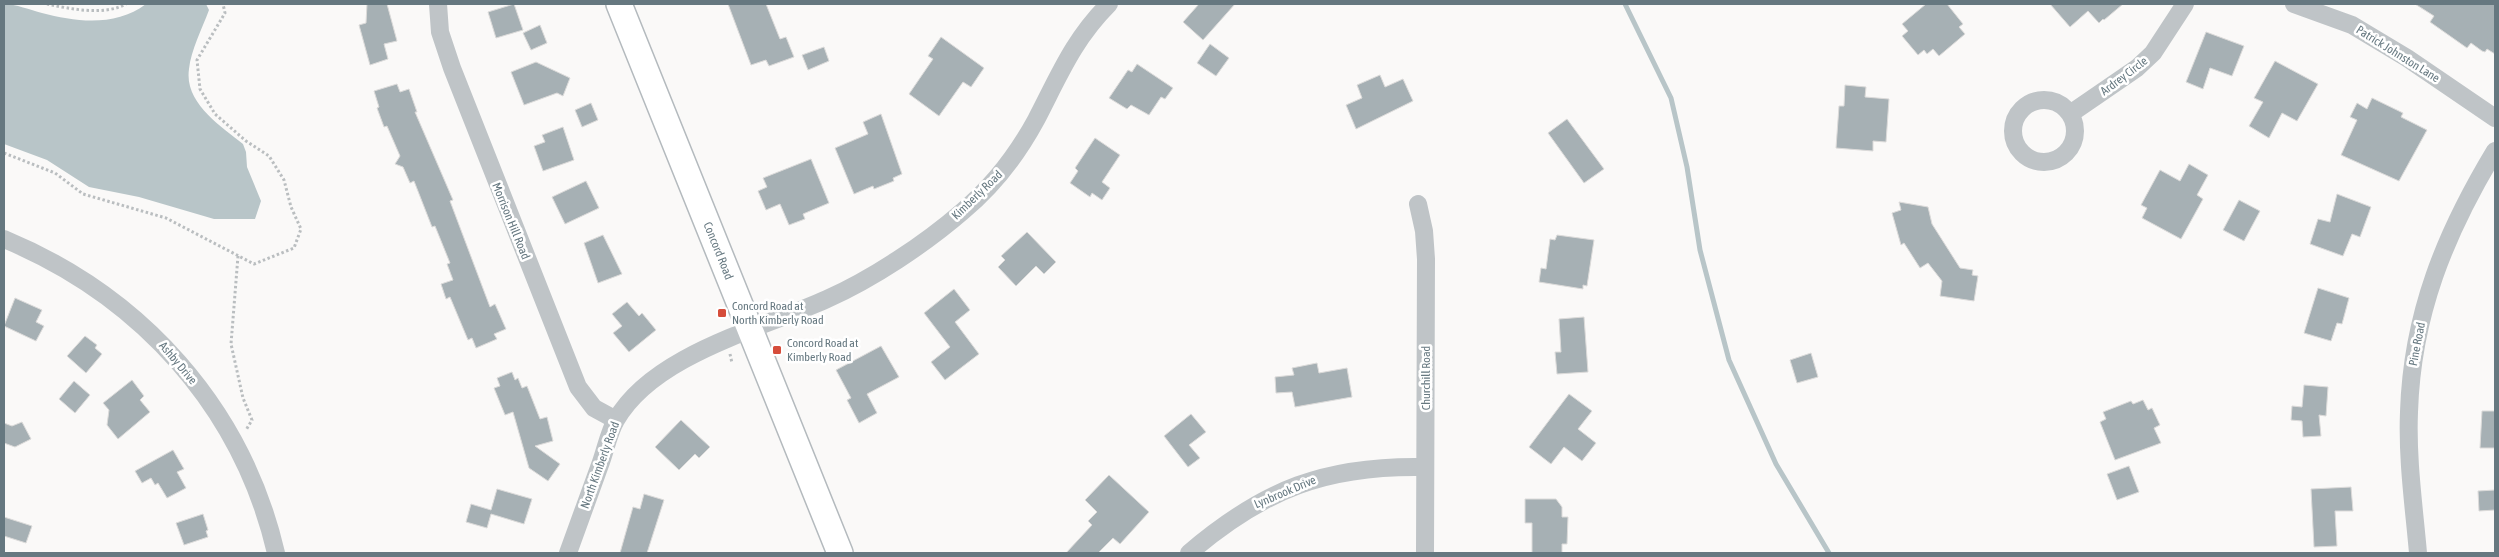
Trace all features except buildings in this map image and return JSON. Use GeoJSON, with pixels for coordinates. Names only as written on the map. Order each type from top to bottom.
{"type":"FeatureCollection","features":[{"type":"Feature","properties":{"kind":"main road","name":"Concord Road"},"geometry":{"type":"LineString","coordinates":[[619,4],[840,553]]}},
{"type":"Feature","properties":{"kind":"street","name":"Morrison Hill Road"},"geometry":{"type":"LineString","coordinates":[[438,4],[440,32],[452,68],[578,387],[594,408],[616,420]]}},
{"type":"Feature","properties":{"kind":"street","name":"Kimberly Road"},"geometry":{"type":"LineString","coordinates":[[751,330],[828,299],[862,282],[897,260],[962,212],[984,192],[1016,152],[1035,121],[1064,63],[1086,30],[1109,4]]}},
{"type":"Feature","properties":{"kind":"street","name":"Ardrey Circle"},"geometry":{"type":"LineString","coordinates":[[2070,114],[2137,68],[2153,53],[2185,4]]}},
{"type":"Feature","properties":{"kind":"street","name":"Patrick Johnston Lane"},"geometry":{"type":"LineString","coordinates":[[2294,4],[2352,26],[2407,58],[2495,118]]}},
{"type":"Feature","properties":{"kind":"street","name":"Pine Road"},"geometry":{"type":"LineString","coordinates":[[2418,553],[2409,414],[2411,375],[2419,330],[2431,284],[2448,238],[2472,190],[2495,151]]}},
{"type":"Feature","properties":{"kind":"street","name":"Churchill Road"},"geometry":{"type":"LineString","coordinates":[[1418,204],[1424,231],[1426,259],[1424,553]]}},
{"type":"Feature","properties":{"kind":"street","name":"Ashby Drive"},"geometry":{"type":"LineString","coordinates":[[4,239],[56,263],[92,286],[141,322],[191,377],[217,412],[236,446],[264,509],[276,553]]}},
{"type":"Feature","properties":{"kind":"street","name":"North Kimberly Road"},"geometry":{"type":"LineString","coordinates":[[568,553],[616,420],[633,397],[654,377],[688,358],[751,330]]}},
{"type":"Feature","properties":{"kind":"street","name":"Lynbrook Drive"},"geometry":{"type":"LineString","coordinates":[[1189,553],[1218,529],[1251,506],[1302,483],[1361,469],[1425,467]]}},
{"type":"Feature","properties":{"kind":"path"},"geometry":{"type":"LineString","coordinates":[[47,4],[65,8],[115,10],[126,4]]}},
{"type":"Feature","properties":{"kind":"path"},"geometry":{"type":"LineString","coordinates":[[4,153],[55,173],[83,194],[166,218],[254,264],[294,248],[301,229],[291,207],[284,180],[269,156],[246,141],[214,114],[200,89],[197,60],[225,13],[223,4]]}},
{"type":"Feature","properties":{"kind":"path"},"geometry":{"type":"LineString","coordinates":[[236,446],[252,420],[243,398],[231,344],[238,256]]}},
{"type":"Feature","properties":{"kind":"shaded area"},"geometry":{"type":"Polygon","coordinates":[[[4,4],[68,19],[95,20],[122,16],[146,4],[206,4],[209,10],[192,54],[189,81],[192,93],[198,103],[215,121],[243,144],[246,152],[247,167],[261,201],[255,219],[214,219],[139,197],[89,187],[47,160],[4,144],[4,4]]]}},
{"type":"Feature","properties":{"kind":"waterway"},"geometry":{"type":"LineString","coordinates":[[1625,4],[1671,98],[1687,167],[1700,250],[1729,360],[1776,464],[1829,553]]}},
{"type":"Feature","properties":{"kind":"place","name":"Concord Road at North Kimberly Road"},"geometry":{"type":"Point","coordinates":[722,313]}},
{"type":"Feature","properties":{"kind":"place","name":"Concord Road at Kimberly Road"},"geometry":{"type":"Point","coordinates":[777,350]}}]}
